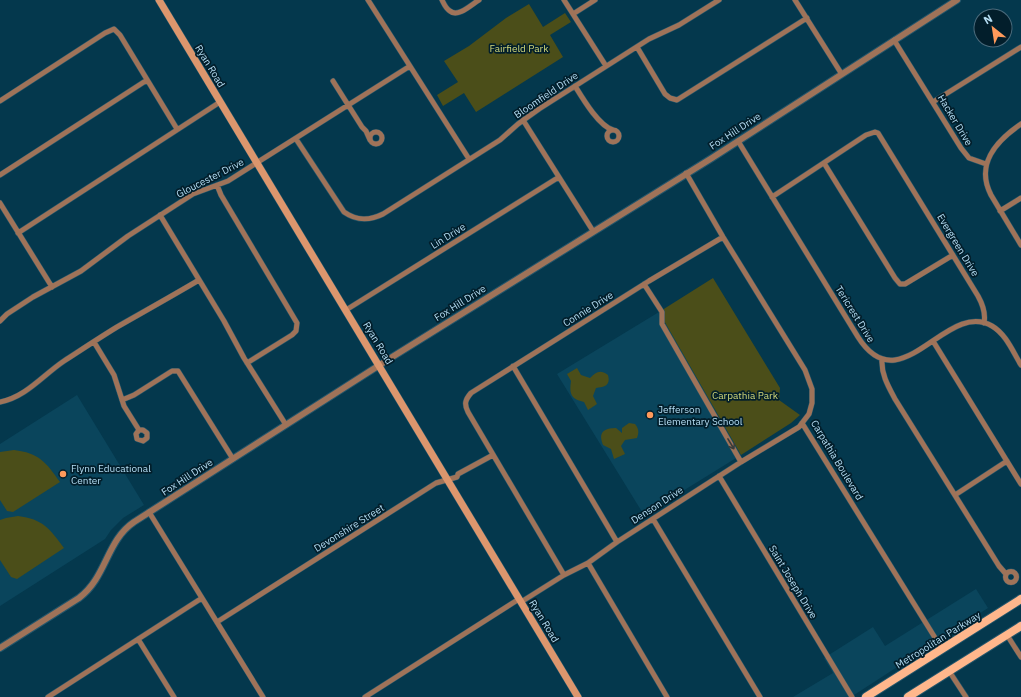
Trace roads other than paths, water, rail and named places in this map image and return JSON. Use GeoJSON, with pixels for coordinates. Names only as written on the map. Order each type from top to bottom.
{"type":"FeatureCollection","features":[{"type":"Feature","properties":{"kind":"main road","name":"Ryan Road"},"geometry":{"type":"LineString","coordinates":[[159,0],[258,162],[578,697]]}},
{"type":"Feature","properties":{"kind":"main road","name":"Metropolitan Parkway"},"geometry":{"type":"LineString","coordinates":[[866,697],[1020,601]]}},
{"type":"Feature","properties":{"kind":"main road"},"geometry":{"type":"LineString","coordinates":[[908,697],[1021,626]]}},
{"type":"Feature","properties":{"kind":"street"},"geometry":{"type":"LineString","coordinates":[[368,0],[470,159]]}},
{"type":"Feature","properties":{"kind":"street"},"geometry":{"type":"LineString","coordinates":[[442,0],[450,12],[456,13],[461,12],[479,0]]}},
{"type":"Feature","properties":{"kind":"street"},"geometry":{"type":"LineString","coordinates":[[564,0],[606,66]]}},
{"type":"Feature","properties":{"kind":"street"},"geometry":{"type":"LineString","coordinates":[[573,14],[595,0]]}},
{"type":"Feature","properties":{"kind":"street","name":"Bloomfield Drive"},"geometry":{"type":"LineString","coordinates":[[296,139],[340,208],[349,215],[364,220],[374,218],[383,214],[500,140],[523,120],[606,66],[656,35],[679,25],[719,0]]}},
{"type":"Feature","properties":{"kind":"street"},"geometry":{"type":"LineString","coordinates":[[795,0],[841,74]]}},
{"type":"Feature","properties":{"kind":"street","name":"Fox Hill Drive"},"geometry":{"type":"LineString","coordinates":[[0,648],[85,593],[98,577],[120,535],[129,526],[149,512],[379,365],[738,141],[954,1]]}},
{"type":"Feature","properties":{"kind":"street"},"geometry":{"type":"LineString","coordinates":[[637,47],[665,94],[674,100],[681,99],[807,18]]}},
{"type":"Feature","properties":{"kind":"street"},"geometry":{"type":"LineString","coordinates":[[0,101],[105,33],[114,29],[119,33],[177,130]]}},
{"type":"Feature","properties":{"kind":"street","name":"Hacker Drive"},"geometry":{"type":"LineString","coordinates":[[894,40],[965,153],[975,161],[986,164]]}},
{"type":"Feature","properties":{"kind":"street"},"geometry":{"type":"LineString","coordinates":[[933,102],[1021,47]]}},
{"type":"Feature","properties":{"kind":"street","name":"Gloucester Drive"},"geometry":{"type":"LineString","coordinates":[[0,321],[12,310],[81,271],[124,238],[160,215],[197,192],[228,181],[410,66]]}},
{"type":"Feature","properties":{"kind":"street"},"geometry":{"type":"LineString","coordinates":[[0,174],[147,80]]}},
{"type":"Feature","properties":{"kind":"street"},"geometry":{"type":"LineString","coordinates":[[333,81],[366,131],[370,140],[377,144],[382,141],[381,135],[376,132],[366,131]]}},
{"type":"Feature","properties":{"kind":"street"},"geometry":{"type":"LineString","coordinates":[[575,86],[587,104],[606,127],[618,133],[619,137],[617,141],[610,142],[607,139],[606,127]]}},
{"type":"Feature","properties":{"kind":"street"},"geometry":{"type":"LineString","coordinates":[[18,233],[220,102]]}},
{"type":"Feature","properties":{"kind":"street"},"geometry":{"type":"LineString","coordinates":[[523,120],[593,231]]}},
{"type":"Feature","properties":{"kind":"street"},"geometry":{"type":"LineString","coordinates":[[1021,124],[1000,141],[991,153],[986,164],[988,189],[1021,244]]}},
{"type":"Feature","properties":{"kind":"street"},"geometry":{"type":"LineString","coordinates":[[607,135],[613,130]]}},
{"type":"Feature","properties":{"kind":"street"},"geometry":{"type":"LineString","coordinates":[[370,140],[371,134],[376,132]]}},
{"type":"Feature","properties":{"kind":"street","name":"Evergreen Drive"},"geometry":{"type":"LineString","coordinates":[[824,162],[866,135],[875,132],[878,133],[982,303],[985,316],[984,323]]}},
{"type":"Feature","properties":{"kind":"street","name":"Tericrest Drive"},"geometry":{"type":"LineString","coordinates":[[738,141],[863,345],[872,354],[882,359]]}},
{"type":"Feature","properties":{"kind":"street"},"geometry":{"type":"LineString","coordinates":[[772,197],[824,162],[900,284],[905,284],[953,255]]}},
{"type":"Feature","properties":{"kind":"street","name":"Carpathia Boulevard"},"geometry":{"type":"LineString","coordinates":[[686,173],[723,237],[806,370],[812,389],[812,403],[809,414],[802,423],[942,649]]}},
{"type":"Feature","properties":{"kind":"street","name":"Lin Drive"},"geometry":{"type":"LineString","coordinates":[[346,310],[559,177]]}},
{"type":"Feature","properties":{"kind":"street"},"geometry":{"type":"LineString","coordinates":[[217,185],[221,195],[297,323],[296,331],[292,335],[247,363]]}},
{"type":"Feature","properties":{"kind":"street"},"geometry":{"type":"LineString","coordinates":[[1000,211],[1021,198]]}},
{"type":"Feature","properties":{"kind":"street"},"geometry":{"type":"LineString","coordinates":[[0,204],[52,287]]}},
{"type":"Feature","properties":{"kind":"street"},"geometry":{"type":"LineString","coordinates":[[160,215],[230,331],[247,363],[286,425]]}},
{"type":"Feature","properties":{"kind":"street","name":"Connie Drive"},"geometry":{"type":"LineString","coordinates":[[493,455],[465,406],[471,393],[644,284],[723,237]]}},
{"type":"Feature","properties":{"kind":"street"},"geometry":{"type":"LineString","coordinates":[[0,402],[10,399],[25,391],[40,381],[59,364],[116,328],[199,280]]}},
{"type":"Feature","properties":{"kind":"street"},"geometry":{"type":"LineString","coordinates":[[644,284],[662,312],[662,324],[741,462]]}},
{"type":"Feature","properties":{"kind":"street"},"geometry":{"type":"LineString","coordinates":[[1006,574],[999,566],[890,389],[882,371],[882,359],[894,360],[904,358],[962,324],[976,322],[992,326],[1002,334],[1021,365]]}},
{"type":"Feature","properties":{"kind":"street"},"geometry":{"type":"LineString","coordinates":[[933,341],[1021,484]]}},
{"type":"Feature","properties":{"kind":"street"},"geometry":{"type":"LineString","coordinates":[[94,342],[114,375],[122,400],[139,430]]}},
{"type":"Feature","properties":{"kind":"street"},"geometry":{"type":"LineString","coordinates":[[514,366],[617,542]]}},
{"type":"Feature","properties":{"kind":"street"},"geometry":{"type":"LineString","coordinates":[[122,400],[172,371],[178,372],[233,459]]}},
{"type":"Feature","properties":{"kind":"street","name":"Denson Drive"},"geometry":{"type":"LineString","coordinates":[[365,697],[520,600],[588,563],[617,542],[719,476],[793,431],[802,423]]}},
{"type":"Feature","properties":{"kind":"street"},"geometry":{"type":"LineString","coordinates":[[493,455],[564,575]]}},
{"type":"Feature","properties":{"kind":"street","name":"Devonshire Street"},"geometry":{"type":"LineString","coordinates":[[217,622],[436,483],[457,477],[458,474],[493,455]]}},
{"type":"Feature","properties":{"kind":"street"},"geometry":{"type":"LineString","coordinates":[[955,495],[1007,461]]}},
{"type":"Feature","properties":{"kind":"street","name":"Saint Joseph Drive"},"geometry":{"type":"LineString","coordinates":[[719,476],[852,697]]}},
{"type":"Feature","properties":{"kind":"street"},"geometry":{"type":"LineString","coordinates":[[149,512],[263,697]]}},
{"type":"Feature","properties":{"kind":"street"},"geometry":{"type":"LineString","coordinates":[[653,519],[760,697]]}},
{"type":"Feature","properties":{"kind":"street"},"geometry":{"type":"LineString","coordinates":[[588,563],[667,697]]}},
{"type":"Feature","properties":{"kind":"street"},"geometry":{"type":"LineString","coordinates":[[48,697],[202,598]]}},
{"type":"Feature","properties":{"kind":"street"},"geometry":{"type":"LineString","coordinates":[[1007,635],[1021,657]]}},
{"type":"Feature","properties":{"kind":"street"},"geometry":{"type":"LineString","coordinates":[[138,638],[172,696]]}},
{"type":"Feature","properties":{"kind":"street"},"geometry":{"type":"LineString","coordinates":[[949,670],[966,697]]}},
{"type":"Feature","properties":{"kind":"place","name":"Jefferson Elementary School"},"geometry":{"type":"Point","coordinates":[650,415]}},
{"type":"Feature","properties":{"kind":"place","name":"Flynn Educational Center"},"geometry":{"type":"Point","coordinates":[63,474]}},
{"type":"Feature","properties":{"kind":"park label","name":"Fairfield Park"},"geometry":{"type":"Point","coordinates":[519,48]}},
{"type":"Feature","properties":{"kind":"park label","name":"Carpathia Park"},"geometry":{"type":"Point","coordinates":[745,395]}}]}
